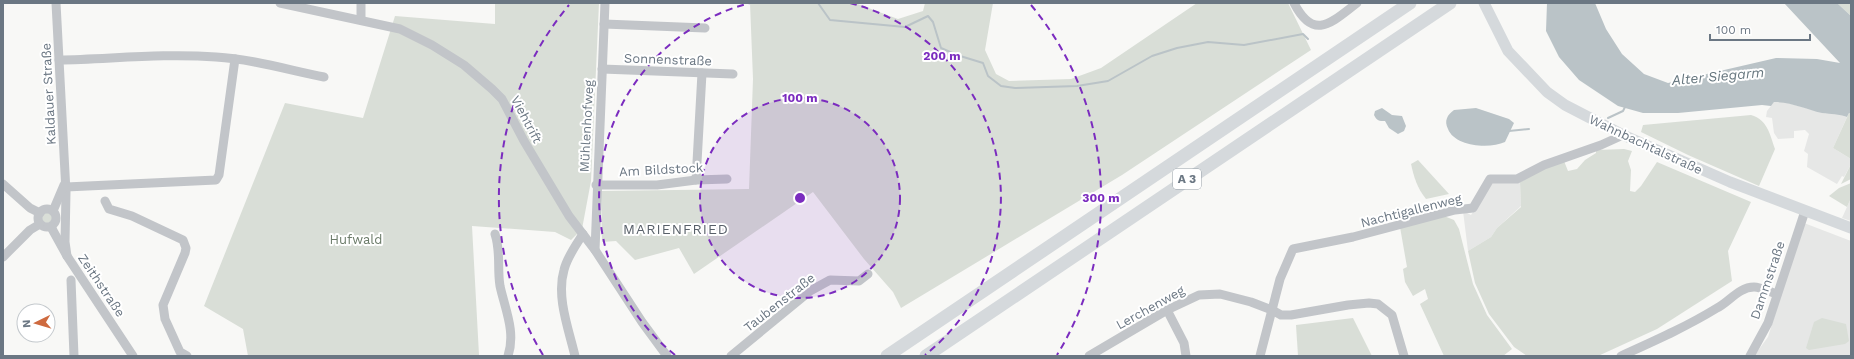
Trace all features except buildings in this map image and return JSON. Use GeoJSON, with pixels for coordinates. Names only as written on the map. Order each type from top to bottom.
{"type":"FeatureCollection","features":[{"type":"Feature","properties":{"kind":"highway","name":"A 3"},"geometry":{"type":"LineString","coordinates":[[887,356],[1410,3]]}},
{"type":"Feature","properties":{"kind":"highway","name":"A 3"},"geometry":{"type":"LineString","coordinates":[[926,356],[1450,3]]}},
{"type":"Feature","properties":{"kind":"main road","name":"Wahnbachtalstraße"},"geometry":{"type":"LineString","coordinates":[[1484,3],[1508,51],[1546,92],[1565,105],[1623,135],[1730,182],[1851,228]]}},
{"type":"Feature","properties":{"kind":"street","name":"Kaldauer Straße"},"geometry":{"type":"LineString","coordinates":[[56,3],[65,185],[65,242],[67,256]]}},
{"type":"Feature","properties":{"kind":"street","name":"Viehtrift"},"geometry":{"type":"LineString","coordinates":[[280,3],[400,29],[432,45],[464,65],[492,89],[502,99],[542,173],[569,216],[595,250],[642,322],[667,356]]}},
{"type":"Feature","properties":{"kind":"street"},"geometry":{"type":"LineString","coordinates":[[361,3],[361,20]]}},
{"type":"Feature","properties":{"kind":"street","name":"Mühlenhofweg"},"geometry":{"type":"LineString","coordinates":[[595,250],[596,185],[605,3]]}},
{"type":"Feature","properties":{"kind":"street"},"geometry":{"type":"LineString","coordinates":[[1294,3],[1300,14],[1309,23],[1317,26],[1328,24],[1357,3]]}},
{"type":"Feature","properties":{"kind":"street"},"geometry":{"type":"LineString","coordinates":[[604,24],[705,28]]}},
{"type":"Feature","properties":{"kind":"street"},"geometry":{"type":"LineString","coordinates":[[59,60],[152,55],[217,57],[324,76]]}},
{"type":"Feature","properties":{"kind":"street"},"geometry":{"type":"LineString","coordinates":[[65,185],[216,180],[219,175],[235,59]]}},
{"type":"Feature","properties":{"kind":"street","name":"Sonnenstraße"},"geometry":{"type":"LineString","coordinates":[[602,69],[733,74]]}},
{"type":"Feature","properties":{"kind":"street"},"geometry":{"type":"LineString","coordinates":[[696,180],[702,73]]}},
{"type":"Feature","properties":{"kind":"street","name":"Nachtigallenweg"},"geometry":{"type":"LineString","coordinates":[[1272,310],[1280,279],[1293,249],[1353,237],[1448,212],[1473,208],[1490,179],[1517,179],[1544,165],[1601,145],[1623,135]]}},
{"type":"Feature","properties":{"kind":"street","name":"Am Bildstock"},"geometry":{"type":"LineString","coordinates":[[596,185],[657,185],[696,180],[727,180]]}},
{"type":"Feature","properties":{"kind":"street"},"geometry":{"type":"LineString","coordinates":[[3,184],[30,208],[40,213]]}},
{"type":"Feature","properties":{"kind":"street","name":"Kaldauer Straße"},"geometry":{"type":"LineString","coordinates":[[53,211],[65,185]]}},
{"type":"Feature","properties":{"kind":"street"},"geometry":{"type":"LineString","coordinates":[[105,201],[109,209],[132,216],[183,240],[186,248],[185,253],[163,305],[165,319],[180,352],[187,356]]}},
{"type":"Feature","properties":{"kind":"street"},"geometry":{"type":"LineString","coordinates":[[46,209],[53,211],[57,219],[51,227],[45,228],[38,220],[40,213],[46,209]]}},
{"type":"Feature","properties":{"kind":"street","name":"Dammstraße"},"geometry":{"type":"LineString","coordinates":[[1750,356],[1768,323],[1805,211]]}},
{"type":"Feature","properties":{"kind":"street"},"geometry":{"type":"LineString","coordinates":[[3,257],[30,230],[40,224]]}},
{"type":"Feature","properties":{"kind":"street","name":"Zeithstraße"},"geometry":{"type":"LineString","coordinates":[[51,227],[67,256],[133,356]]}},
{"type":"Feature","properties":{"kind":"street"},"geometry":{"type":"LineString","coordinates":[[495,234],[499,246],[500,285],[508,312],[511,335],[508,356]]}},
{"type":"Feature","properties":{"kind":"street"},"geometry":{"type":"LineString","coordinates":[[576,356],[562,302],[562,286],[563,270],[583,234]]}},
{"type":"Feature","properties":{"kind":"street","name":"Taubenstraße"},"geometry":{"type":"LineString","coordinates":[[731,356],[810,291],[830,280],[859,281],[868,274]]}},
{"type":"Feature","properties":{"kind":"street"},"geometry":{"type":"LineString","coordinates":[[71,280],[74,356]]}},
{"type":"Feature","properties":{"kind":"street"},"geometry":{"type":"LineString","coordinates":[[1621,356],[1681,329],[1719,307],[1730,298],[1744,290],[1754,287],[1777,294]]}},
{"type":"Feature","properties":{"kind":"street","name":"Lerchenweg"},"geometry":{"type":"LineString","coordinates":[[1090,356],[1167,310],[1199,295],[1220,294],[1251,302],[1272,310],[1281,316],[1348,305],[1369,303],[1378,304],[1392,315],[1404,356]]}},
{"type":"Feature","properties":{"kind":"street"},"geometry":{"type":"LineString","coordinates":[[1167,310],[1184,343],[1186,356]]}},
{"type":"Feature","properties":{"kind":"street"},"geometry":{"type":"LineString","coordinates":[[1260,356],[1272,310]]}},
{"type":"Feature","properties":{"kind":"shaded area"},"geometry":{"type":"Polygon","coordinates":[[[1774,102],[1784,102],[1824,113],[1838,114],[1847,117],[1833,148],[1851,159],[1851,164],[1844,177],[1842,176],[1837,184],[1807,167],[1808,154],[1804,151],[1809,134],[1805,130],[1794,131],[1794,138],[1778,139],[1774,133],[1772,118],[1766,117],[1767,111],[1774,102]]]}},
{"type":"Feature","properties":{"kind":"shaded area"},"geometry":{"type":"Polygon","coordinates":[[[1494,181],[1520,182],[1521,206],[1497,228],[1491,237],[1468,251],[1463,211],[1471,215],[1494,181]]]}},
{"type":"Feature","properties":{"kind":"shaded area"},"geometry":{"type":"Polygon","coordinates":[[[1851,198],[1851,221],[1842,218],[1851,198]]]}},
{"type":"Feature","properties":{"kind":"shaded area"},"geometry":{"type":"Polygon","coordinates":[[[1804,223],[1851,241],[1851,356],[1754,356],[1768,337],[1804,223]]]}},
{"type":"Feature","properties":{"kind":"green space","name":"Hufwald"},"geometry":{"type":"Polygon","coordinates":[[[495,3],[599,3],[591,181],[582,229],[571,240],[555,232],[472,226],[479,355],[481,356],[248,356],[243,329],[204,306],[285,103],[363,118],[395,16],[495,24],[495,3]]]}},
{"type":"Feature","properties":{"kind":"green space"},"geometry":{"type":"Polygon","coordinates":[[[750,3],[855,3],[898,19],[923,11],[925,3],[993,3],[985,50],[996,74],[1009,81],[1071,79],[1101,68],[1197,3],[1288,3],[1311,50],[1122,175],[901,308],[893,292],[864,259],[813,192],[694,274],[679,248],[635,260],[616,241],[602,242],[601,191],[749,189],[753,79],[750,3]]]}},
{"type":"Feature","properties":{"kind":"green space"},"geometry":{"type":"Polygon","coordinates":[[[1837,3],[1851,3],[1851,16],[1837,3]]]}},
{"type":"Feature","properties":{"kind":"green space"},"geometry":{"type":"Polygon","coordinates":[[[1849,113],[1851,114],[1851,159],[1833,148],[1849,113]]]}},
{"type":"Feature","properties":{"kind":"green space"},"geometry":{"type":"Polygon","coordinates":[[[1751,115],[1757,117],[1765,124],[1770,133],[1775,149],[1759,186],[1688,155],[1641,132],[1643,125],[1751,115]]]}},
{"type":"Feature","properties":{"kind":"green space"},"geometry":{"type":"Polygon","coordinates":[[[1624,149],[1632,151],[1628,161],[1631,170],[1630,191],[1635,192],[1641,186],[1657,162],[1751,202],[1728,251],[1732,281],[1657,329],[1598,356],[1527,356],[1514,347],[1489,314],[1475,283],[1468,251],[1491,237],[1497,228],[1521,207],[1520,182],[1545,168],[1564,161],[1568,171],[1577,169],[1585,160],[1596,153],[1596,150],[1624,149]]]}},
{"type":"Feature","properties":{"kind":"green space"},"geometry":{"type":"Polygon","coordinates":[[[1418,160],[1449,194],[1426,199],[1416,182],[1411,164],[1418,160]]]}},
{"type":"Feature","properties":{"kind":"green space"},"geometry":{"type":"Polygon","coordinates":[[[1851,164],[1851,179],[1841,184],[1851,164]]]}},
{"type":"Feature","properties":{"kind":"green space"},"geometry":{"type":"Polygon","coordinates":[[[1851,183],[1851,198],[1847,207],[1829,196],[1839,188],[1851,183]]]}},
{"type":"Feature","properties":{"kind":"green space"},"geometry":{"type":"Polygon","coordinates":[[[45,213],[49,213],[51,214],[51,222],[45,223],[42,220],[42,216],[45,213]]]}},
{"type":"Feature","properties":{"kind":"green space"},"geometry":{"type":"Polygon","coordinates":[[[1444,216],[1454,220],[1459,229],[1473,284],[1487,315],[1512,349],[1503,356],[1444,356],[1420,304],[1428,299],[1425,289],[1413,296],[1405,282],[1403,269],[1407,267],[1400,227],[1444,216]]]}},
{"type":"Feature","properties":{"kind":"green space"},"geometry":{"type":"Polygon","coordinates":[[[1353,318],[1372,356],[1298,356],[1296,325],[1353,318]]]}},
{"type":"Feature","properties":{"kind":"green space"},"geometry":{"type":"Polygon","coordinates":[[[1822,318],[1846,324],[1849,341],[1845,344],[1809,350],[1806,348],[1814,322],[1822,318]]]}},
{"type":"Feature","properties":{"kind":"water","name":"Alter Siegarm"},"geometry":{"type":"Polygon","coordinates":[[[1547,3],[1595,3],[1606,29],[1622,54],[1644,74],[1668,83],[1776,58],[1817,59],[1840,63],[1784,3],[1837,3],[1851,16],[1851,114],[1849,113],[1847,117],[1822,113],[1786,103],[1774,102],[1771,106],[1762,105],[1678,113],[1643,113],[1618,106],[1579,80],[1559,57],[1546,31],[1547,3]]]}},
{"type":"Feature","properties":{"kind":"water"},"geometry":{"type":"Polygon","coordinates":[[[1382,108],[1392,115],[1402,116],[1406,126],[1404,131],[1398,134],[1389,128],[1385,121],[1377,120],[1374,115],[1375,111],[1382,108]]]}},
{"type":"Feature","properties":{"kind":"water"},"geometry":{"type":"Polygon","coordinates":[[[1476,108],[1509,119],[1514,123],[1505,142],[1482,146],[1474,145],[1458,140],[1452,135],[1446,123],[1450,114],[1454,110],[1476,108]]]}},
{"type":"Feature","properties":{"kind":"waterway"},"geometry":{"type":"LineString","coordinates":[[818,3],[830,20],[905,27],[928,16],[933,22],[941,48],[957,55],[983,63],[988,76],[1001,86],[1015,88],[1077,86],[1108,81],[1152,56],[1177,48],[1208,42],[1244,45],[1303,34],[1308,39]]}},
{"type":"Feature","properties":{"kind":"waterway"},"geometry":{"type":"LineString","coordinates":[[1608,118],[1623,111],[1625,107]]}},
{"type":"Feature","properties":{"kind":"waterway"},"geometry":{"type":"LineString","coordinates":[[1509,131],[1529,129]]}},
{"type":"Feature","properties":{"kind":"district","name":"MARIENFRIED"},"geometry":{"type":"Point","coordinates":[676,229]}}]}
